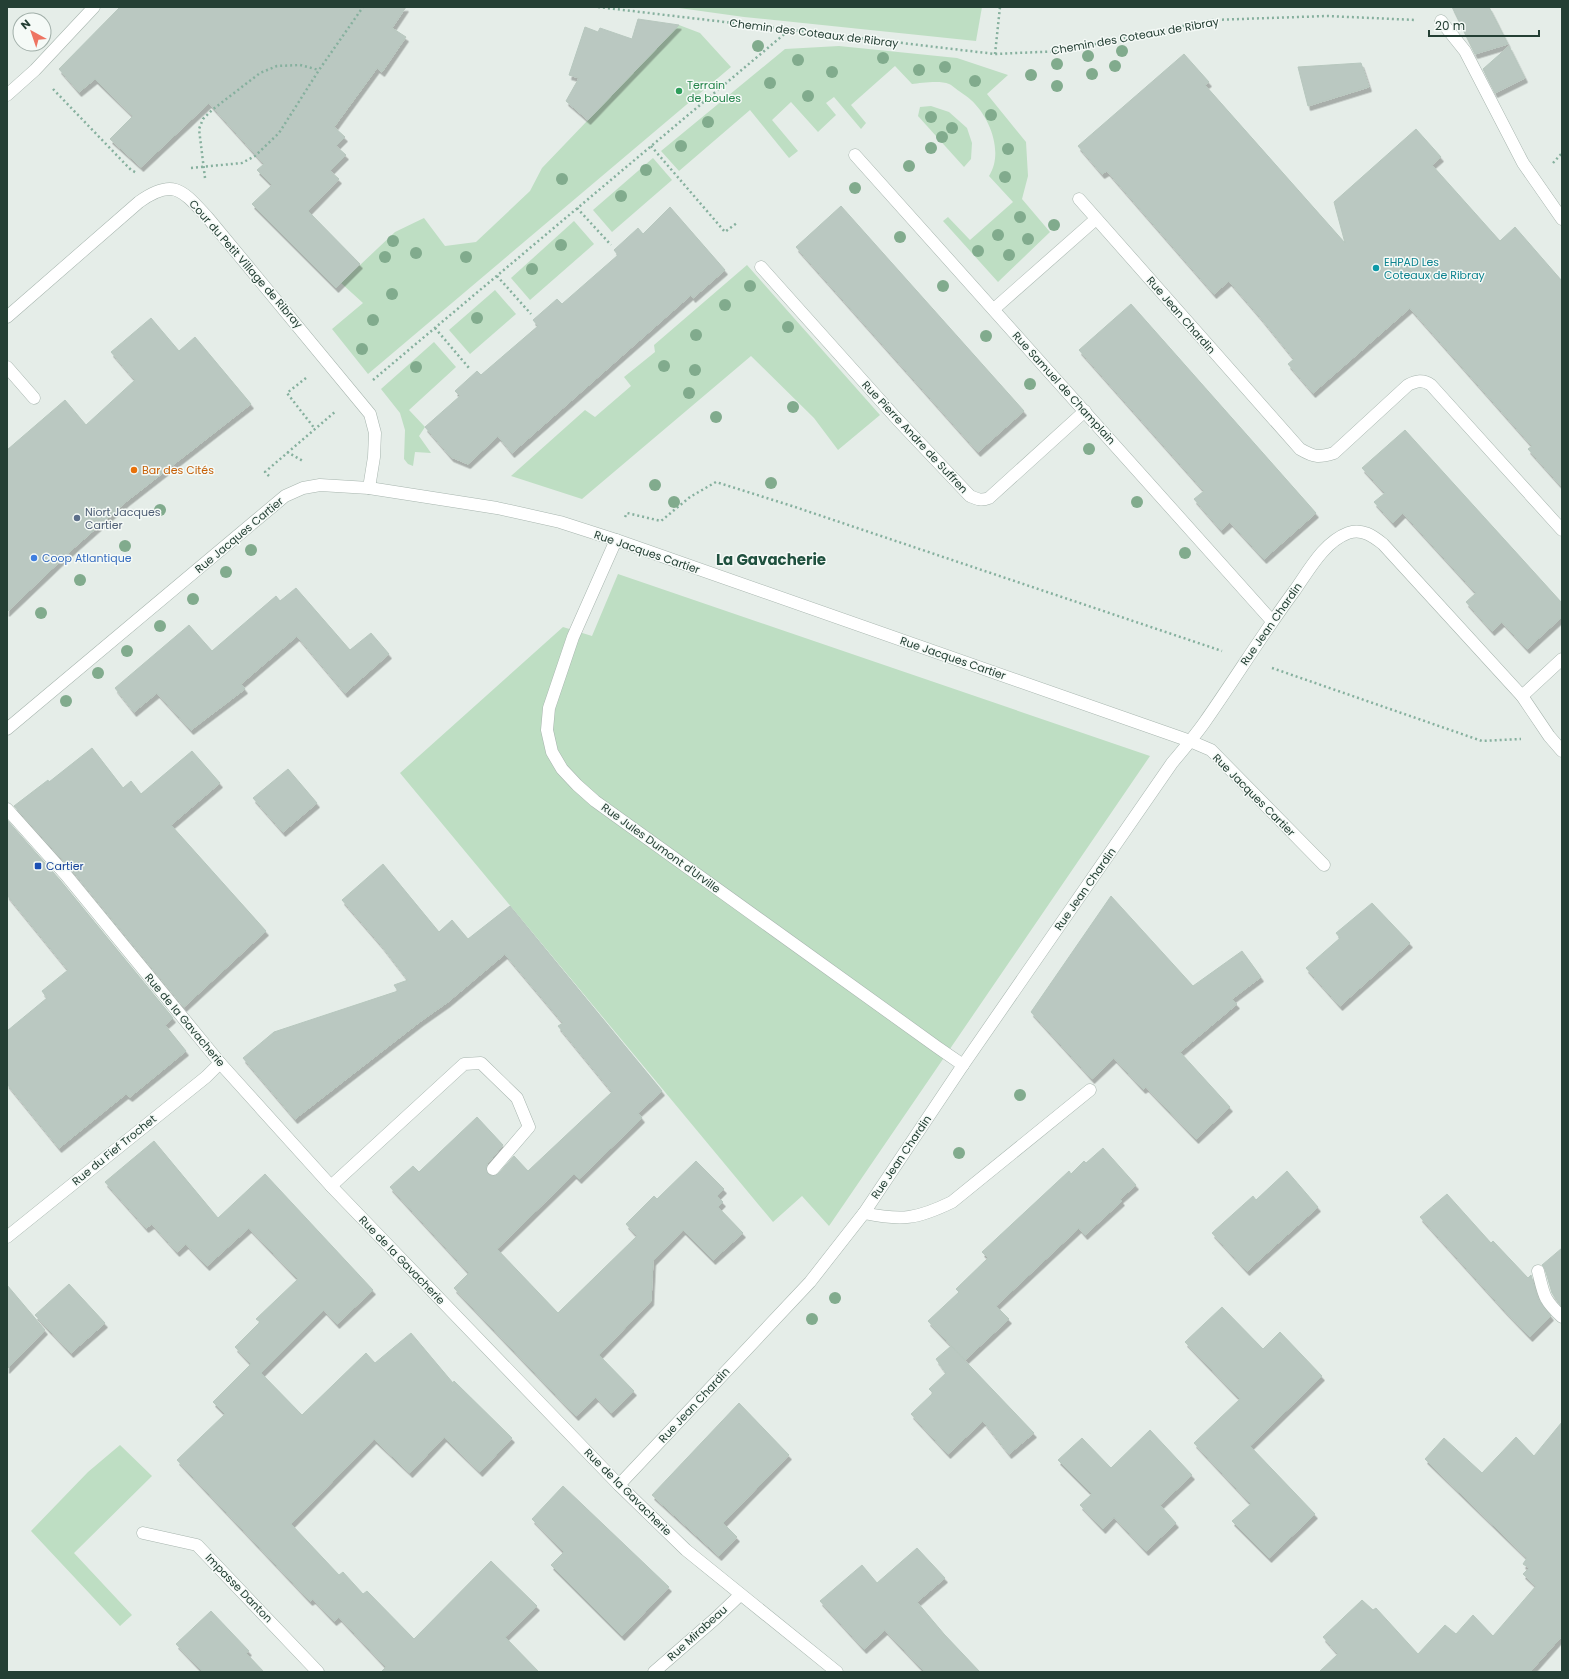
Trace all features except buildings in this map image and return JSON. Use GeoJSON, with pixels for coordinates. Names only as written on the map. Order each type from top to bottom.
{"type":"FeatureCollection","features":[{"type":"Feature","properties":{"kind":"street"},"geometry":{"type":"LineString","coordinates":[[7,94],[35,70],[94,7]]}},
{"type":"Feature","properties":{"kind":"street"},"geometry":{"type":"LineString","coordinates":[[1441,21],[1465,51],[1523,163],[1562,219]]}},
{"type":"Feature","properties":{"kind":"street","name":"Rue Samuel de Champlain"},"geometry":{"type":"LineString","coordinates":[[855,155],[1272,621]]}},
{"type":"Feature","properties":{"kind":"street","name":"Cour du Petit Village de Ribray"},"geometry":{"type":"LineString","coordinates":[[7,317],[139,202],[153,192],[165,188],[178,190],[188,196],[208,218],[356,395],[370,414],[375,433],[374,457],[369,488]]}},
{"type":"Feature","properties":{"kind":"street","name":"Rue Jean Chardin"},"geometry":{"type":"LineString","coordinates":[[1079,199],[1300,449],[1310,455],[1321,457],[1334,453],[1408,384],[1416,381],[1426,381],[1431,384],[1562,530]]}},
{"type":"Feature","properties":{"kind":"street"},"geometry":{"type":"LineString","coordinates":[[994,309],[1096,219]]}},
{"type":"Feature","properties":{"kind":"street","name":"Rue Pierre Andre de Suffren"},"geometry":{"type":"LineString","coordinates":[[761,267],[897,419],[970,496],[976,499],[983,500],[989,498],[1084,411]]}},
{"type":"Feature","properties":{"kind":"street"},"geometry":{"type":"LineString","coordinates":[[7,367],[34,398]]}},
{"type":"Feature","properties":{"kind":"street","name":"Rue Jacques Cartier"},"geometry":{"type":"LineString","coordinates":[[7,729],[286,496],[302,488],[320,485],[369,488],[497,508],[560,522],[616,540],[1190,741],[1211,750],[1324,865]]}},
{"type":"Feature","properties":{"kind":"street","name":"Rue Jean Chardin"},"geometry":{"type":"LineString","coordinates":[[619,1486],[810,1282],[864,1213],[963,1065],[1172,763],[1190,741],[1272,621],[1323,551],[1335,541],[1348,533],[1364,532],[1383,544],[1522,696],[1549,736],[1562,751]]}},
{"type":"Feature","properties":{"kind":"street","name":"Rue Jules Dumont d'Urville"},"geometry":{"type":"LineString","coordinates":[[616,540],[573,637],[549,708],[547,730],[552,752],[562,769],[595,801],[963,1065]]}},
{"type":"Feature","properties":{"kind":"street"},"geometry":{"type":"LineString","coordinates":[[1522,696],[1562,659]]}},
{"type":"Feature","properties":{"kind":"street","name":"Rue de la Gavacherie"},"geometry":{"type":"LineString","coordinates":[[7,809],[66,876],[220,1063],[331,1186],[619,1486],[686,1550],[837,1672]]}},
{"type":"Feature","properties":{"kind":"street","name":"Rue du Fief Trochet"},"geometry":{"type":"LineString","coordinates":[[7,1237],[206,1077],[220,1063]]}},
{"type":"Feature","properties":{"kind":"street"},"geometry":{"type":"LineString","coordinates":[[331,1186],[464,1064],[482,1063],[517,1098],[529,1127],[493,1169]]}},
{"type":"Feature","properties":{"kind":"street"},"geometry":{"type":"LineString","coordinates":[[864,1213],[879,1216],[906,1218],[932,1212],[952,1202],[1090,1090]]}},
{"type":"Feature","properties":{"kind":"street"},"geometry":{"type":"LineString","coordinates":[[1538,1271],[1545,1299],[1548,1304],[1562,1317]]}},
{"type":"Feature","properties":{"kind":"street","name":"Impasse Danton"},"geometry":{"type":"LineString","coordinates":[[143,1533],[197,1545],[318,1672]]}},
{"type":"Feature","properties":{"kind":"street","name":"Rue Mirabeau"},"geometry":{"type":"LineString","coordinates":[[654,1672],[716,1618],[740,1594]]}},
{"type":"Feature","properties":{"kind":"path"},"geometry":{"type":"LineString","coordinates":[[189,168],[242,163],[256,156],[279,133],[319,70],[363,7]]}},
{"type":"Feature","properties":{"kind":"path","name":"Chemin des Coteaux de Ribray"},"geometry":{"type":"LineString","coordinates":[[598,7],[995,54],[1062,51],[1212,20],[1327,16],[1441,21]]}},
{"type":"Feature","properties":{"kind":"path"},"geometry":{"type":"LineString","coordinates":[[995,54],[1000,7]]}},
{"type":"Feature","properties":{"kind":"path"},"geometry":{"type":"LineString","coordinates":[[286,496],[265,472],[314,429],[788,30]]}},
{"type":"Feature","properties":{"kind":"path"},"geometry":{"type":"LineString","coordinates":[[204,166],[199,129],[203,119],[212,110],[260,73],[277,66],[300,65],[319,70]]}},
{"type":"Feature","properties":{"kind":"path"},"geometry":{"type":"LineString","coordinates":[[35,70],[131,170],[140,175]]}},
{"type":"Feature","properties":{"kind":"path"},"geometry":{"type":"LineString","coordinates":[[651,146],[725,232],[737,223]]}},
{"type":"Feature","properties":{"kind":"path"},"geometry":{"type":"LineString","coordinates":[[577,208],[611,245]]}},
{"type":"Feature","properties":{"kind":"path"},"geometry":{"type":"LineString","coordinates":[[497,276],[531,314]]}},
{"type":"Feature","properties":{"kind":"path"},"geometry":{"type":"LineString","coordinates":[[435,328],[469,368]]}},
{"type":"Feature","properties":{"kind":"path"},"geometry":{"type":"LineString","coordinates":[[312,374],[287,393],[314,429]]}},
{"type":"Feature","properties":{"kind":"path"},"geometry":{"type":"LineString","coordinates":[[287,452],[305,462]]}},
{"type":"Feature","properties":{"kind":"path"},"geometry":{"type":"LineString","coordinates":[[616,540],[627,513],[661,521],[690,497],[716,482],[792,506],[1246,659],[1482,741],[1498,742],[1549,736]]}},
{"type":"Feature","properties":{"kind":"green space"},"geometry":{"type":"Polygon","coordinates":[[[672,7],[982,7],[976,41],[744,17],[672,7]]]}},
{"type":"Feature","properties":{"kind":"green space"},"geometry":{"type":"Polygon","coordinates":[[[679,25],[700,33],[731,67],[368,374],[332,329],[363,303],[341,283],[395,232],[424,218],[445,246],[476,242],[530,191],[542,168],[679,25]]]}},
{"type":"Feature","properties":{"kind":"green space"},"geometry":{"type":"Polygon","coordinates":[[[839,46],[957,58],[1008,75],[987,94],[1026,142],[1028,176],[1022,199],[1050,232],[998,282],[943,221],[948,217],[970,240],[1013,202],[989,176],[995,157],[995,146],[989,125],[978,107],[970,99],[949,84],[936,82],[912,84],[895,66],[851,105],[866,123],[861,129],[834,97],[826,103],[836,115],[818,132],[791,102],[772,120],[798,151],[789,158],[750,110],[679,171],[661,151],[785,49],[839,46]]]}},
{"type":"Feature","properties":{"kind":"green space"},"geometry":{"type":"Polygon","coordinates":[[[931,106],[949,112],[967,128],[972,143],[971,159],[964,167],[918,116],[920,107],[931,106]]]}},
{"type":"Feature","properties":{"kind":"green space"},"geometry":{"type":"Polygon","coordinates":[[[653,158],[672,180],[612,232],[593,210],[653,158]]]}},
{"type":"Feature","properties":{"kind":"green space"},"geometry":{"type":"Polygon","coordinates":[[[574,221],[594,244],[530,300],[511,278],[574,221]]]}},
{"type":"Feature","properties":{"kind":"green space"},"geometry":{"type":"Polygon","coordinates":[[[747,265],[880,415],[838,450],[814,418],[751,356],[582,499],[511,476],[585,410],[595,417],[631,386],[624,377],[655,352],[654,345],[747,265]]]}},
{"type":"Feature","properties":{"kind":"green space"},"geometry":{"type":"Polygon","coordinates":[[[495,290],[516,314],[470,354],[449,330],[495,290]]]}},
{"type":"Feature","properties":{"kind":"green space"},"geometry":{"type":"Polygon","coordinates":[[[434,342],[456,367],[409,410],[425,427],[419,436],[431,453],[415,452],[413,466],[408,464],[404,459],[405,430],[400,413],[381,389],[434,342]]]}},
{"type":"Feature","properties":{"kind":"green space"},"geometry":{"type":"Polygon","coordinates":[[[618,574],[1150,756],[829,1226],[802,1196],[773,1222],[400,773],[563,627],[592,636],[618,574]]]}},
{"type":"Feature","properties":{"kind":"green space"},"geometry":{"type":"Polygon","coordinates":[[[120,1445],[152,1476],[74,1553],[132,1615],[120,1626],[31,1531],[88,1472],[120,1445]]]}},
{"type":"Feature","properties":{"kind":"place","name":"Terrain de boules"},"geometry":{"type":"Point","coordinates":[679,91]}},
{"type":"Feature","properties":{"kind":"place","name":"EHPAD Les Coteaux de Ribray"},"geometry":{"type":"Point","coordinates":[1376,268]}},
{"type":"Feature","properties":{"kind":"place","name":"Bar des Cités"},"geometry":{"type":"Point","coordinates":[134,470]}},
{"type":"Feature","properties":{"kind":"place","name":"Niort Jacques Cartier"},"geometry":{"type":"Point","coordinates":[77,518]}},
{"type":"Feature","properties":{"kind":"place","name":"Coop Atlantique"},"geometry":{"type":"Point","coordinates":[34,558]}},
{"type":"Feature","properties":{"kind":"place","name":"Cartier"},"geometry":{"type":"Point","coordinates":[38,866]}},
{"type":"Feature","properties":{"kind":"district","name":"La Gavacherie"},"geometry":{"type":"Point","coordinates":[771,559]}}]}
